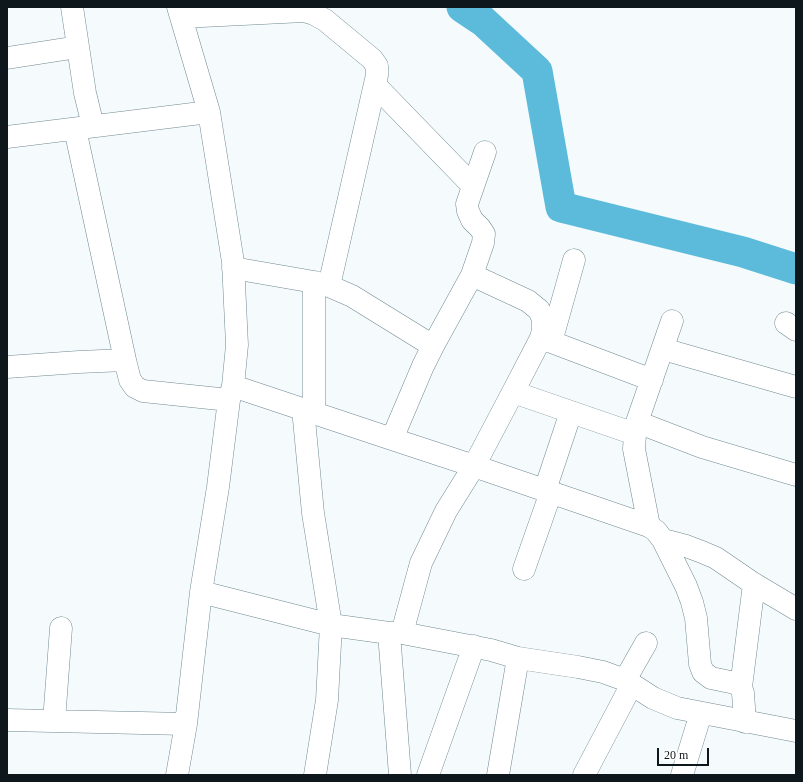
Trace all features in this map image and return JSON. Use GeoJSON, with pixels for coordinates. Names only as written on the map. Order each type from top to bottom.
{"type":"FeatureCollection","features":[{"type":"Feature","properties":{"kind":"street"},"geometry":{"type":"LineString","coordinates":[[72,7],[84,93],[84,128],[125,360],[130,380],[135,387],[143,391],[231,393],[309,411],[474,466],[548,491],[716,558],[754,584],[796,609]]}},
{"type":"Feature","properties":{"kind":"street"},"geometry":{"type":"LineString","coordinates":[[177,775],[186,724],[201,592],[218,487],[238,345],[234,268],[209,112],[180,12],[304,10],[324,20],[372,59],[377,66],[375,85],[322,284],[309,411],[313,513],[331,625],[327,700],[315,775]]}},
{"type":"Feature","properties":{"kind":"street"},"geometry":{"type":"LineString","coordinates":[[7,58],[78,47]]}},
{"type":"Feature","properties":{"kind":"street"},"geometry":{"type":"LineString","coordinates":[[375,85],[474,186]]}},
{"type":"Feature","properties":{"kind":"street"},"geometry":{"type":"LineString","coordinates":[[7,138],[209,112]]}},
{"type":"Feature","properties":{"kind":"street"},"geometry":{"type":"LineString","coordinates":[[392,439],[423,366],[472,275],[483,243],[484,234],[472,220],[467,204],[485,152]]}},
{"type":"Feature","properties":{"kind":"street"},"geometry":{"type":"LineString","coordinates":[[400,775],[395,633],[421,563],[446,511],[474,466],[513,392],[546,340],[574,260]]}},
{"type":"Feature","properties":{"kind":"street"},"geometry":{"type":"LineString","coordinates":[[234,268],[322,284],[352,296],[433,346]]}},
{"type":"Feature","properties":{"kind":"street"},"geometry":{"type":"LineString","coordinates":[[472,275],[528,301],[539,310],[543,319],[543,330],[546,340]]}},
{"type":"Feature","properties":{"kind":"street"},"geometry":{"type":"LineString","coordinates":[[672,321],[636,428],[634,449],[656,533],[686,586],[692,602],[696,618],[700,664],[703,672],[711,678],[735,683],[740,687],[744,693],[745,722]]}},
{"type":"Feature","properties":{"kind":"street"},"geometry":{"type":"LineString","coordinates":[[546,340],[652,380]]}},
{"type":"Feature","properties":{"kind":"street"},"geometry":{"type":"LineString","coordinates":[[663,349],[796,386]]}},
{"type":"Feature","properties":{"kind":"street"},"geometry":{"type":"LineString","coordinates":[[7,367],[125,360]]}},
{"type":"Feature","properties":{"kind":"street"},"geometry":{"type":"LineString","coordinates":[[513,392],[571,412],[636,428],[796,475]]}},
{"type":"Feature","properties":{"kind":"street"},"geometry":{"type":"LineString","coordinates":[[524,569],[571,412]]}},
{"type":"Feature","properties":{"kind":"street"},"geometry":{"type":"LineString","coordinates":[[740,687],[754,584]]}},
{"type":"Feature","properties":{"kind":"street"},"geometry":{"type":"LineString","coordinates":[[201,592],[331,625],[395,633],[474,646],[518,658],[603,672],[628,682],[653,698],[677,708],[796,731]]}},
{"type":"Feature","properties":{"kind":"street"},"geometry":{"type":"LineString","coordinates":[[54,721],[61,628]]}},
{"type":"Feature","properties":{"kind":"street"},"geometry":{"type":"LineString","coordinates":[[584,775],[646,643]]}},
{"type":"Feature","properties":{"kind":"street"},"geometry":{"type":"LineString","coordinates":[[428,775],[474,646]]}},
{"type":"Feature","properties":{"kind":"street"},"geometry":{"type":"LineString","coordinates":[[498,775],[518,658]]}},
{"type":"Feature","properties":{"kind":"street"},"geometry":{"type":"LineString","coordinates":[[682,775],[701,713]]}},
{"type":"Feature","properties":{"kind":"street"},"geometry":{"type":"LineString","coordinates":[[7,720],[186,724]]}},
{"type":"Feature","properties":{"kind":"waterway"},"geometry":{"type":"LineString","coordinates":[[462,7],[483,21],[537,71],[561,207],[743,252],[796,269]]}}]}
